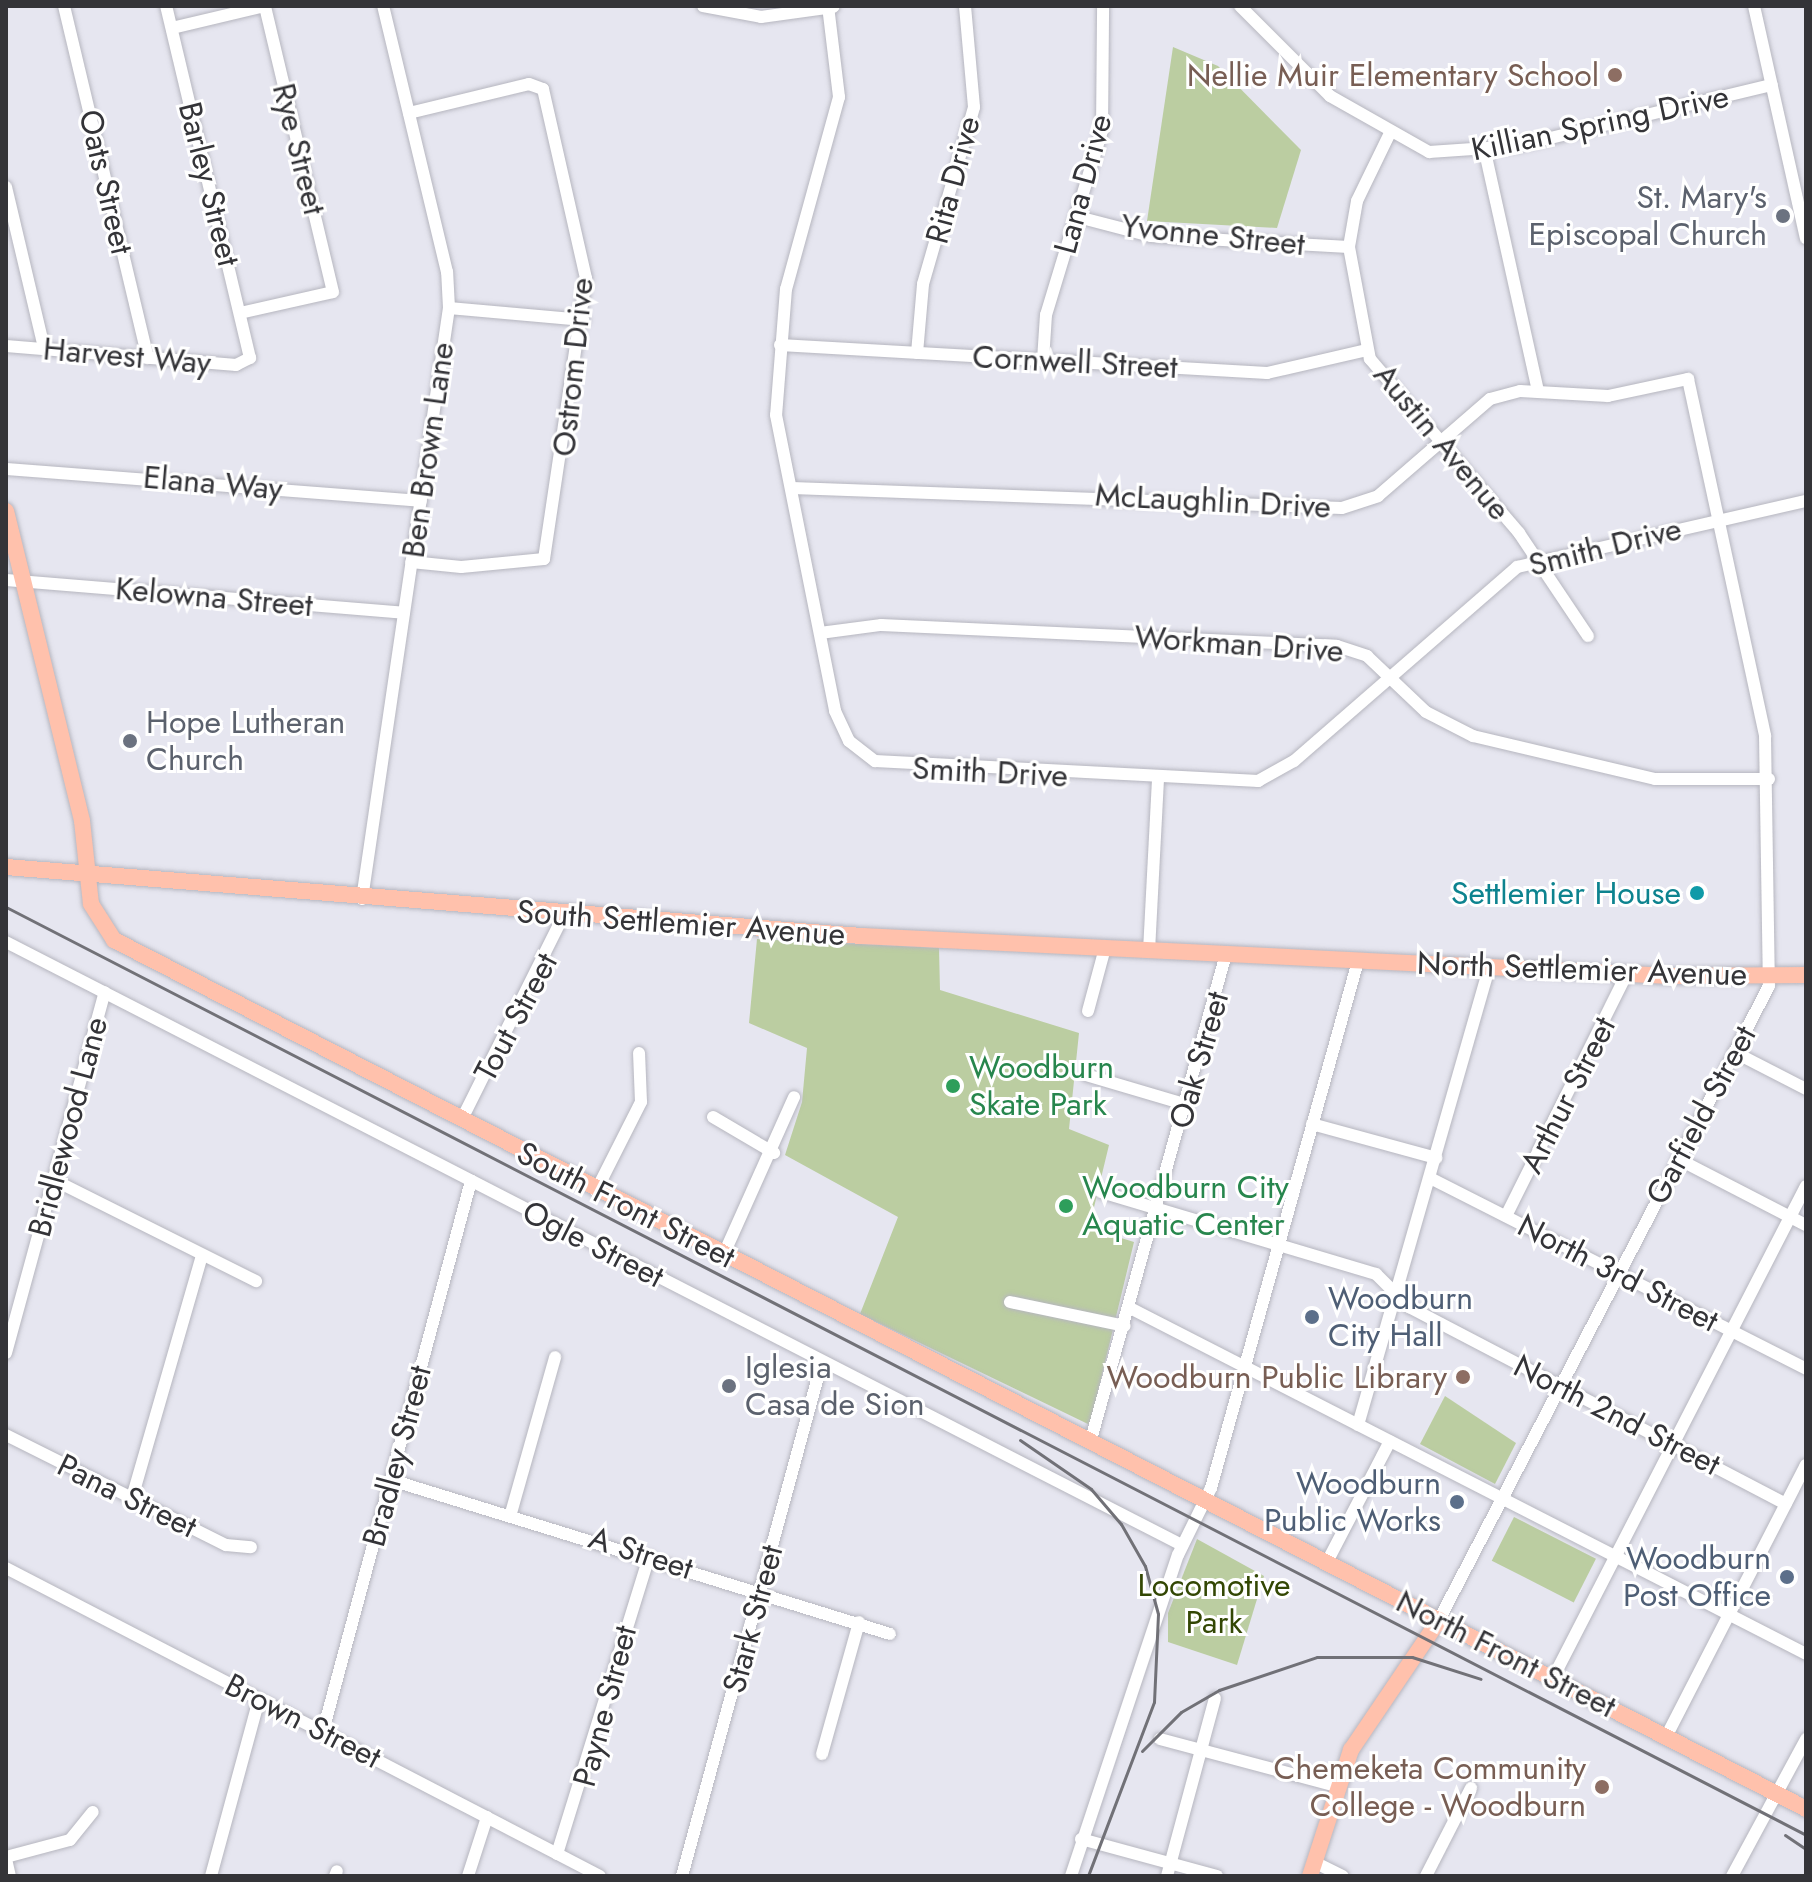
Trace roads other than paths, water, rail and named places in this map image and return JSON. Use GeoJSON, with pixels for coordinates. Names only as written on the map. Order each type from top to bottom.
{"type":"FeatureCollection","features":[{"type":"Feature","properties":{"kind":"main road","name":"South Front Street"},"geometry":{"type":"LineString","coordinates":[[6,511],[82,821],[95,914],[125,947],[1205,1501]]}},
{"type":"Feature","properties":{"kind":"main road","name":"South Settlemier Avenue"},"geometry":{"type":"LineString","coordinates":[[6,867],[564,914],[1358,961]]}},
{"type":"Feature","properties":{"kind":"main road","name":"North Settlemier Avenue"},"geometry":{"type":"LineString","coordinates":[[1358,961],[1627,973],[1806,975]]}},
{"type":"Feature","properties":{"kind":"main road","name":"North Front Street"},"geometry":{"type":"LineString","coordinates":[[1205,1501],[1806,1809]]}},
{"type":"Feature","properties":{"kind":"main road"},"geometry":{"type":"LineString","coordinates":[[1312,1869],[1337,1786],[1363,1729],[1439,1620]]}},
{"type":"Feature","properties":{"kind":"street","name":"Oats Street"},"geometry":{"type":"LineString","coordinates":[[64,6],[148,358]]}},
{"type":"Feature","properties":{"kind":"street","name":"Barley Street"},"geometry":{"type":"LineString","coordinates":[[166,6],[240,313],[248,362]]}},
{"type":"Feature","properties":{"kind":"street"},"geometry":{"type":"LineString","coordinates":[[172,28],[265,6]]}},
{"type":"Feature","properties":{"kind":"street","name":"Rye Street"},"geometry":{"type":"LineString","coordinates":[[240,313],[333,292],[265,6]]}},
{"type":"Feature","properties":{"kind":"street","name":"Ben Brown Lane"},"geometry":{"type":"LineString","coordinates":[[362,899],[449,308],[409,113],[383,6]]}},
{"type":"Feature","properties":{"kind":"street"},"geometry":{"type":"LineString","coordinates":[[703,6],[761,17],[831,7]]}},
{"type":"Feature","properties":{"kind":"street","name":"Rita Drive"},"geometry":{"type":"LineString","coordinates":[[917,353],[923,284],[974,107],[965,6]]}},
{"type":"Feature","properties":{"kind":"street","name":"Lana Drive"},"geometry":{"type":"LineString","coordinates":[[1043,360],[1046,315],[1102,131],[1103,6]]}},
{"type":"Feature","properties":{"kind":"street","name":"Killian Spring Drive"},"geometry":{"type":"LineString","coordinates":[[1240,6],[1330,96],[1389,135],[1429,152],[1485,152],[1772,85]]}},
{"type":"Feature","properties":{"kind":"street"},"geometry":{"type":"LineString","coordinates":[[1754,6],[1806,238]]}},
{"type":"Feature","properties":{"kind":"street","name":"Smith Drive"},"geometry":{"type":"LineString","coordinates":[[831,7],[839,97],[786,289],[776,415],[838,722],[875,761],[1158,781],[1266,778],[1389,677],[1478,594],[1538,560],[1806,501]]}},
{"type":"Feature","properties":{"kind":"street","name":"Ostrom Drive"},"geometry":{"type":"LineString","coordinates":[[409,113],[537,84],[547,96],[579,231],[583,320],[544,559],[461,567],[411,562]]}},
{"type":"Feature","properties":{"kind":"street","name":"Austin Avenue"},"geometry":{"type":"LineString","coordinates":[[1389,135],[1357,201],[1349,247],[1367,350],[1438,443],[1538,560],[1588,636]]}},
{"type":"Feature","properties":{"kind":"street"},"geometry":{"type":"LineString","coordinates":[[1485,152],[1538,391]]}},
{"type":"Feature","properties":{"kind":"street"},"geometry":{"type":"LineString","coordinates":[[6,187],[44,348]]}},
{"type":"Feature","properties":{"kind":"street","name":"Yvonne Street"},"geometry":{"type":"LineString","coordinates":[[1078,217],[1151,236],[1349,247]]}},
{"type":"Feature","properties":{"kind":"street"},"geometry":{"type":"LineString","coordinates":[[449,308],[583,320]]}},
{"type":"Feature","properties":{"kind":"street","name":"Cornwell Street"},"geometry":{"type":"LineString","coordinates":[[780,345],[1267,373],[1367,350]]}},
{"type":"Feature","properties":{"kind":"street","name":"Harvest Way"},"geometry":{"type":"LineString","coordinates":[[6,346],[148,358],[248,362]]}},
{"type":"Feature","properties":{"kind":"street","name":"McLaughlin Drive"},"geometry":{"type":"LineString","coordinates":[[792,488],[1342,508],[1378,496],[1490,399],[1538,391],[1601,397],[1688,379]]}},
{"type":"Feature","properties":{"kind":"street","name":"Garfield Street"},"geometry":{"type":"LineString","coordinates":[[1439,1620],[1771,975],[1769,779],[1757,685],[1688,379]]}},
{"type":"Feature","properties":{"kind":"street","name":"Elana Way"},"geometry":{"type":"LineString","coordinates":[[6,469],[421,501]]}},
{"type":"Feature","properties":{"kind":"street","name":"Kelowna Street"},"geometry":{"type":"LineString","coordinates":[[6,580],[404,613]]}},
{"type":"Feature","properties":{"kind":"street","name":"Workman Drive"},"geometry":{"type":"LineString","coordinates":[[820,633],[894,626],[1337,646],[1360,652],[1426,712],[1473,736],[1655,779],[1769,779]]}},
{"type":"Feature","properties":{"kind":"street"},"geometry":{"type":"LineString","coordinates":[[1149,951],[1158,781]]}},
{"type":"Feature","properties":{"kind":"street","name":"Tout Street"},"geometry":{"type":"LineString","coordinates":[[462,1119],[564,914]]}},
{"type":"Feature","properties":{"kind":"street","name":"Ogle Street"},"geometry":{"type":"LineString","coordinates":[[6,942],[1182,1545]]}},
{"type":"Feature","properties":{"kind":"street"},"geometry":{"type":"LineString","coordinates":[[1088,1011],[1105,948]]}},
{"type":"Feature","properties":{"kind":"street","name":"Oak Street"},"geometry":{"type":"LineString","coordinates":[[1090,1443],[1187,1105],[1226,954]]}},
{"type":"Feature","properties":{"kind":"street"},"geometry":{"type":"LineString","coordinates":[[1071,1876],[1182,1545],[1205,1501],[1358,961]]}},
{"type":"Feature","properties":{"kind":"street"},"geometry":{"type":"LineString","coordinates":[[1358,1425],[1490,965]]}},
{"type":"Feature","properties":{"kind":"street","name":"Arthur Street"},"geometry":{"type":"LineString","coordinates":[[1506,1216],[1627,973]]}},
{"type":"Feature","properties":{"kind":"street","name":"Bridlewood Lane"},"geometry":{"type":"LineString","coordinates":[[6,1353],[12,1306],[54,1180],[105,992]]}},
{"type":"Feature","properties":{"kind":"street"},"geometry":{"type":"LineString","coordinates":[[1734,1052],[1806,1089]]}},
{"type":"Feature","properties":{"kind":"street"},"geometry":{"type":"LineString","coordinates":[[596,1191],[641,1102],[639,1053]]}},
{"type":"Feature","properties":{"kind":"street"},"geometry":{"type":"LineString","coordinates":[[1086,1075],[1187,1105]]}},
{"type":"Feature","properties":{"kind":"street"},"geometry":{"type":"LineString","coordinates":[[723,1256],[774,1153],[794,1097]]}},
{"type":"Feature","properties":{"kind":"street"},"geometry":{"type":"LineString","coordinates":[[713,1117],[774,1153]]}},
{"type":"Feature","properties":{"kind":"street"},"geometry":{"type":"LineString","coordinates":[[1312,1124],[1436,1158]]}},
{"type":"Feature","properties":{"kind":"street"},"geometry":{"type":"LineString","coordinates":[[1678,1159],[1806,1225]]}},
{"type":"Feature","properties":{"kind":"street","name":"North 3rd Street"},"geometry":{"type":"LineString","coordinates":[[1430,1178],[1806,1369]]}},
{"type":"Feature","properties":{"kind":"street"},"geometry":{"type":"LineString","coordinates":[[54,1180],[256,1281]]}},
{"type":"Feature","properties":{"kind":"street","name":"Bradley Street"},"geometry":{"type":"LineString","coordinates":[[323,1731],[471,1181]]}},
{"type":"Feature","properties":{"kind":"street"},"geometry":{"type":"LineString","coordinates":[[1553,1678],[1806,1186]]}},
{"type":"Feature","properties":{"kind":"street","name":"North 2nd Street"},"geometry":{"type":"LineString","coordinates":[[1101,1192],[1376,1274],[1397,1295],[1786,1504]]}},
{"type":"Feature","properties":{"kind":"street"},"geometry":{"type":"LineString","coordinates":[[132,1498],[202,1255]]}},
{"type":"Feature","properties":{"kind":"street"},"geometry":{"type":"LineString","coordinates":[[1010,1302],[1125,1326]]}},
{"type":"Feature","properties":{"kind":"street"},"geometry":{"type":"LineString","coordinates":[[1130,1308],[1806,1654]]}},
{"type":"Feature","properties":{"kind":"street"},"geometry":{"type":"LineString","coordinates":[[511,1513],[555,1357]]}},
{"type":"Feature","properties":{"kind":"street","name":"Stark Street"},"geometry":{"type":"LineString","coordinates":[[682,1876],[822,1362]]}},
{"type":"Feature","properties":{"kind":"street","name":"Pana Street"},"geometry":{"type":"LineString","coordinates":[[6,1435],[226,1545],[251,1547]]}},
{"type":"Feature","properties":{"kind":"street"},"geometry":{"type":"LineString","coordinates":[[1327,1562],[1390,1441]]}},
{"type":"Feature","properties":{"kind":"street"},"geometry":{"type":"LineString","coordinates":[[1666,1737],[1806,1465]]}},
{"type":"Feature","properties":{"kind":"street","name":"A Street"},"geometry":{"type":"LineString","coordinates":[[391,1480],[511,1513],[890,1634]]}},
{"type":"Feature","properties":{"kind":"street","name":"Payne Street"},"geometry":{"type":"LineString","coordinates":[[557,1854],[649,1557]]}},
{"type":"Feature","properties":{"kind":"street","name":"Brown Street"},"geometry":{"type":"LineString","coordinates":[[6,1568],[600,1876]]}},
{"type":"Feature","properties":{"kind":"street"},"geometry":{"type":"LineString","coordinates":[[822,1754],[859,1622]]}},
{"type":"Feature","properties":{"kind":"street"},"geometry":{"type":"LineString","coordinates":[[1169,1870],[1215,1698]]}},
{"type":"Feature","properties":{"kind":"street"},"geometry":{"type":"LineString","coordinates":[[211,1876],[259,1699]]}},
{"type":"Feature","properties":{"kind":"street"},"geometry":{"type":"LineString","coordinates":[[1160,1739],[1337,1786]]}},
{"type":"Feature","properties":{"kind":"street"},"geometry":{"type":"LineString","coordinates":[[1732,1876],[1806,1739]]}},
{"type":"Feature","properties":{"kind":"street"},"geometry":{"type":"LineString","coordinates":[[1426,1876],[1471,1788]]}},
{"type":"Feature","properties":{"kind":"street"},"geometry":{"type":"LineString","coordinates":[[10,1876],[6,1858],[70,1840],[93,1812]]}},
{"type":"Feature","properties":{"kind":"street"},"geometry":{"type":"LineString","coordinates":[[468,1876],[487,1817]]}},
{"type":"Feature","properties":{"kind":"street"},"geometry":{"type":"LineString","coordinates":[[1081,1839],[1169,1870],[1217,1876]]}},
{"type":"Feature","properties":{"kind":"street"},"geometry":{"type":"LineString","coordinates":[[1312,1869],[1343,1876]]}},
{"type":"Feature","properties":{"kind":"railway"},"geometry":{"type":"LineString","coordinates":[[6,907],[1806,1835]]}},
{"type":"Feature","properties":{"kind":"railway"},"geometry":{"type":"LineString","coordinates":[[1020,1440],[1091,1489],[1121,1524],[1145,1566],[1158,1614],[1154,1702],[1088,1876]]}},
{"type":"Feature","properties":{"kind":"railway"},"geometry":{"type":"LineString","coordinates":[[1142,1751],[1181,1712],[1219,1690],[1317,1657],[1412,1657],[1481,1679]]}},
{"type":"Feature","properties":{"kind":"railway"},"geometry":{"type":"LineString","coordinates":[[1785,1835],[1806,1849]]}},
{"type":"Feature","properties":{"kind":"place","name":"Nellie Muir Elementary School"},"geometry":{"type":"Point","coordinates":[1615,75]}},
{"type":"Feature","properties":{"kind":"place","name":"St. Mary's Episcopal Church"},"geometry":{"type":"Point","coordinates":[1783,216]}},
{"type":"Feature","properties":{"kind":"place","name":"Hope Lutheran Church"},"geometry":{"type":"Point","coordinates":[130,741]}},
{"type":"Feature","properties":{"kind":"place","name":"Settlemier House"},"geometry":{"type":"Point","coordinates":[1697,893]}},
{"type":"Feature","properties":{"kind":"place","name":"Woodburn Skate Park"},"geometry":{"type":"Point","coordinates":[953,1086]}},
{"type":"Feature","properties":{"kind":"place","name":"Woodburn City Aquatic Center"},"geometry":{"type":"Point","coordinates":[1066,1206]}},
{"type":"Feature","properties":{"kind":"place","name":"Woodburn City Hall"},"geometry":{"type":"Point","coordinates":[1312,1317]}},
{"type":"Feature","properties":{"kind":"place","name":"Woodburn Public Library"},"geometry":{"type":"Point","coordinates":[1463,1377]}},
{"type":"Feature","properties":{"kind":"place","name":"Iglesia Casa de Sion"},"geometry":{"type":"Point","coordinates":[729,1386]}},
{"type":"Feature","properties":{"kind":"place","name":"Woodburn Public Works"},"geometry":{"type":"Point","coordinates":[1457,1502]}},
{"type":"Feature","properties":{"kind":"place","name":"Woodburn Post Office"},"geometry":{"type":"Point","coordinates":[1787,1577]}},
{"type":"Feature","properties":{"kind":"place","name":"Chemeketa Community College - Woodburn"},"geometry":{"type":"Point","coordinates":[1602,1787]}},
{"type":"Feature","properties":{"kind":"park label","name":"Locomotive Park"},"geometry":{"type":"Point","coordinates":[1214,1604]}}]}
